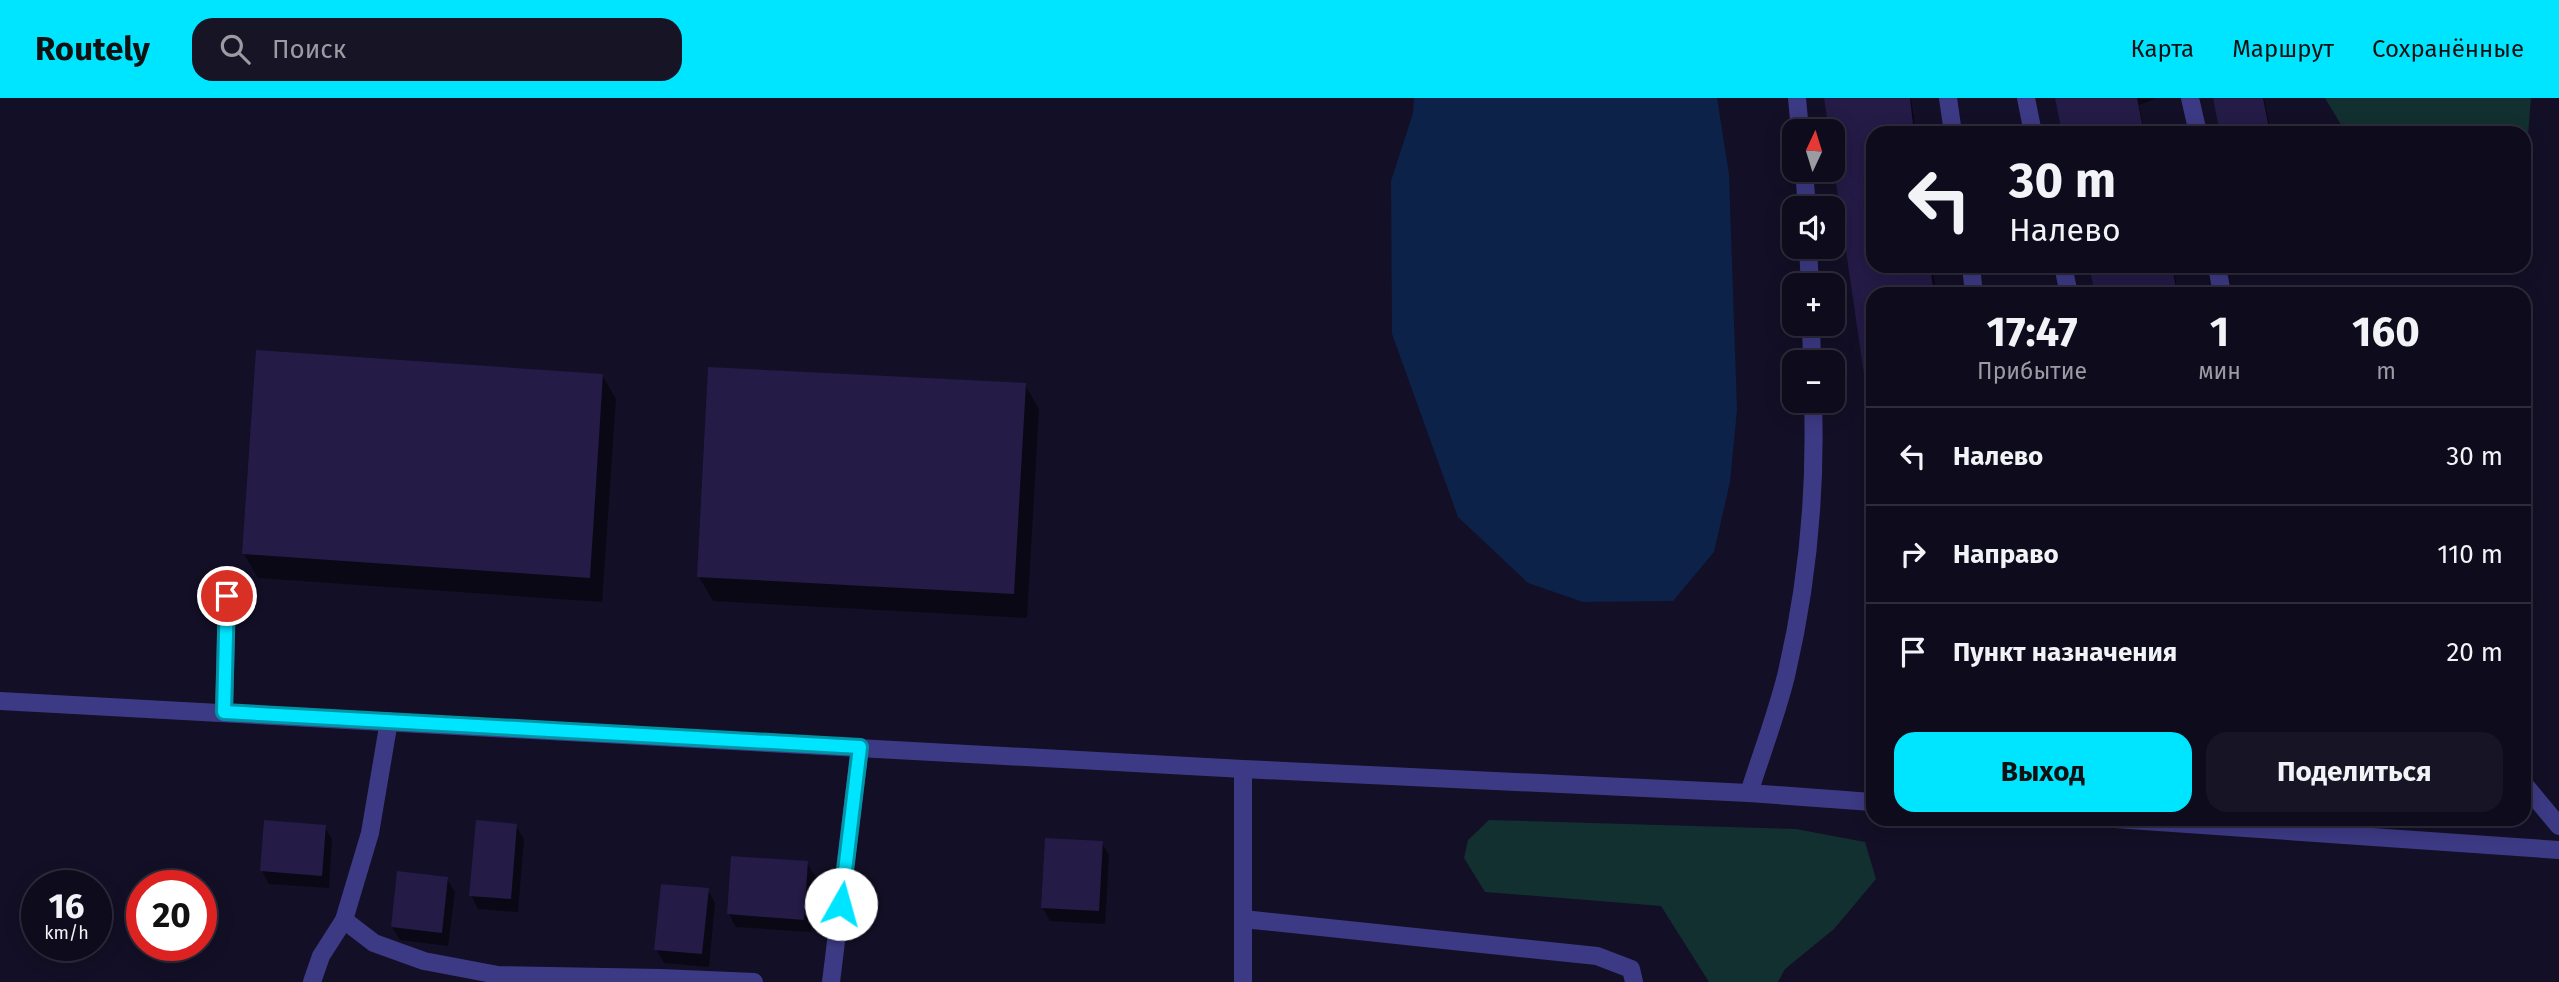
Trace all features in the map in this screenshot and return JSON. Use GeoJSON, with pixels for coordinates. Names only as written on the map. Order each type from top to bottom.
{"type":"FeatureCollection","features":[{"type":"Feature","properties":{"kind":"street"},"geometry":{"type":"LineString","coordinates":[[1797,98],[1799,119]]}},
{"type":"Feature","properties":{"kind":"street"},"geometry":{"type":"LineString","coordinates":[[1948,98],[1953,126]]}},
{"type":"Feature","properties":{"kind":"street"},"geometry":{"type":"LineString","coordinates":[[2026,98],[2032,126]]}},
{"type":"Feature","properties":{"kind":"street"},"geometry":{"type":"LineString","coordinates":[[2190,98],[2196,126]]}},
{"type":"Feature","properties":{"kind":"street"},"geometry":{"type":"LineString","coordinates":[[1749,793],[1786,677],[1805,574],[1815,440],[1814,413]]}},
{"type":"Feature","properties":{"kind":"street"},"geometry":{"type":"LineString","coordinates":[[224,712],[227,596]]}},
{"type":"Feature","properties":{"kind":"street"},"geometry":{"type":"LineString","coordinates":[[0,701],[1243,769],[1749,793],[1866,802]]}},
{"type":"Feature","properties":{"kind":"street"},"geometry":{"type":"LineString","coordinates":[[312,982],[321,956],[344,920],[370,833],[389,721]]}},
{"type":"Feature","properties":{"kind":"street"},"geometry":{"type":"LineString","coordinates":[[831,982],[860,747]]}},
{"type":"Feature","properties":{"kind":"street"},"geometry":{"type":"LineString","coordinates":[[1243,769],[1243,982]]}},
{"type":"Feature","properties":{"kind":"street"},"geometry":{"type":"LineString","coordinates":[[2531,792],[2559,826]]}},
{"type":"Feature","properties":{"kind":"street"},"geometry":{"type":"LineString","coordinates":[[2251,826],[2559,850]]}},
{"type":"Feature","properties":{"kind":"street"},"geometry":{"type":"LineString","coordinates":[[1243,919],[1597,956],[1631,969],[1634,982]]}},
{"type":"Feature","properties":{"kind":"street"},"geometry":{"type":"LineString","coordinates":[[344,920],[374,943],[424,961],[498,975],[754,982]]}},
{"type":"Feature","properties":{"kind":"green space"},"geometry":{"type":"Polygon","coordinates":[[[2325,98],[2531,98],[2529,126],[2342,126],[2325,98]]]}},
{"type":"Feature","properties":{"kind":"green space"},"geometry":{"type":"Polygon","coordinates":[[[1489,820],[1796,829],[1865,842],[1876,879],[1834,929],[1785,969],[1778,982],[1709,982],[1661,906],[1485,892],[1464,858],[1468,840],[1489,820]]]}},
{"type":"Feature","properties":{"kind":"water"},"geometry":{"type":"Polygon","coordinates":[[[1414,98],[1717,98],[1729,174],[1737,410],[1730,482],[1714,552],[1673,601],[1583,602],[1528,583],[1458,517],[1392,334],[1391,181],[1413,113],[1414,98]]]}},
{"type":"Feature","properties":{"kind":"building"},"geometry":{"type":"Polygon","coordinates":[[[1824,98],[1910,98],[1913,126],[1866,126],[1866,273],[1931,273],[1933,287],[1866,287],[1866,388],[1845,244],[1845,196],[1838,196],[1836,182],[1845,182],[1845,119],[1827,119],[1824,98]]]}},
{"type":"Feature","properties":{"kind":"building"},"geometry":{"type":"Polygon","coordinates":[[[2055,98],[2137,98],[2143,126],[2061,126],[2055,98]]]}},
{"type":"Feature","properties":{"kind":"building"},"geometry":{"type":"Polygon","coordinates":[[[2213,98],[2263,98],[2269,126],[2219,126],[2213,98]]]}},
{"type":"Feature","properties":{"kind":"building"},"geometry":{"type":"Polygon","coordinates":[[[2090,273],[2173,273],[2176,287],[2094,287],[2090,273]]]}},
{"type":"Feature","properties":{"kind":"building"},"geometry":{"type":"Polygon","coordinates":[[[256,350],[603,374],[590,578],[242,554],[256,350]]]}},
{"type":"Feature","properties":{"kind":"building"},"geometry":{"type":"Polygon","coordinates":[[[708,367],[1026,383],[1014,594],[697,577],[708,367]]]}},
{"type":"Feature","properties":{"kind":"building"},"geometry":{"type":"Polygon","coordinates":[[[264,820],[326,825],[322,876],[260,871],[264,820]]]}},
{"type":"Feature","properties":{"kind":"building"},"geometry":{"type":"Polygon","coordinates":[[[476,820],[517,824],[511,899],[469,896],[476,820]]]}},
{"type":"Feature","properties":{"kind":"building"},"geometry":{"type":"Polygon","coordinates":[[[1045,838],[1103,841],[1099,911],[1041,908],[1045,838]]]}},
{"type":"Feature","properties":{"kind":"building"},"geometry":{"type":"Polygon","coordinates":[[[731,856],[808,861],[804,920],[727,914],[731,856]]]}},
{"type":"Feature","properties":{"kind":"building"},"geometry":{"type":"Polygon","coordinates":[[[397,871],[448,877],[442,933],[391,927],[397,871]]]}},
{"type":"Feature","properties":{"kind":"building"},"geometry":{"type":"Polygon","coordinates":[[[661,884],[709,888],[702,954],[654,950],[661,884]]]}},
{"type":"Feature","properties":{"kind":"route"},"geometry":{"type":"LineString","coordinates":[[227,596],[224,712],[860,747],[841,904]]}}]}
